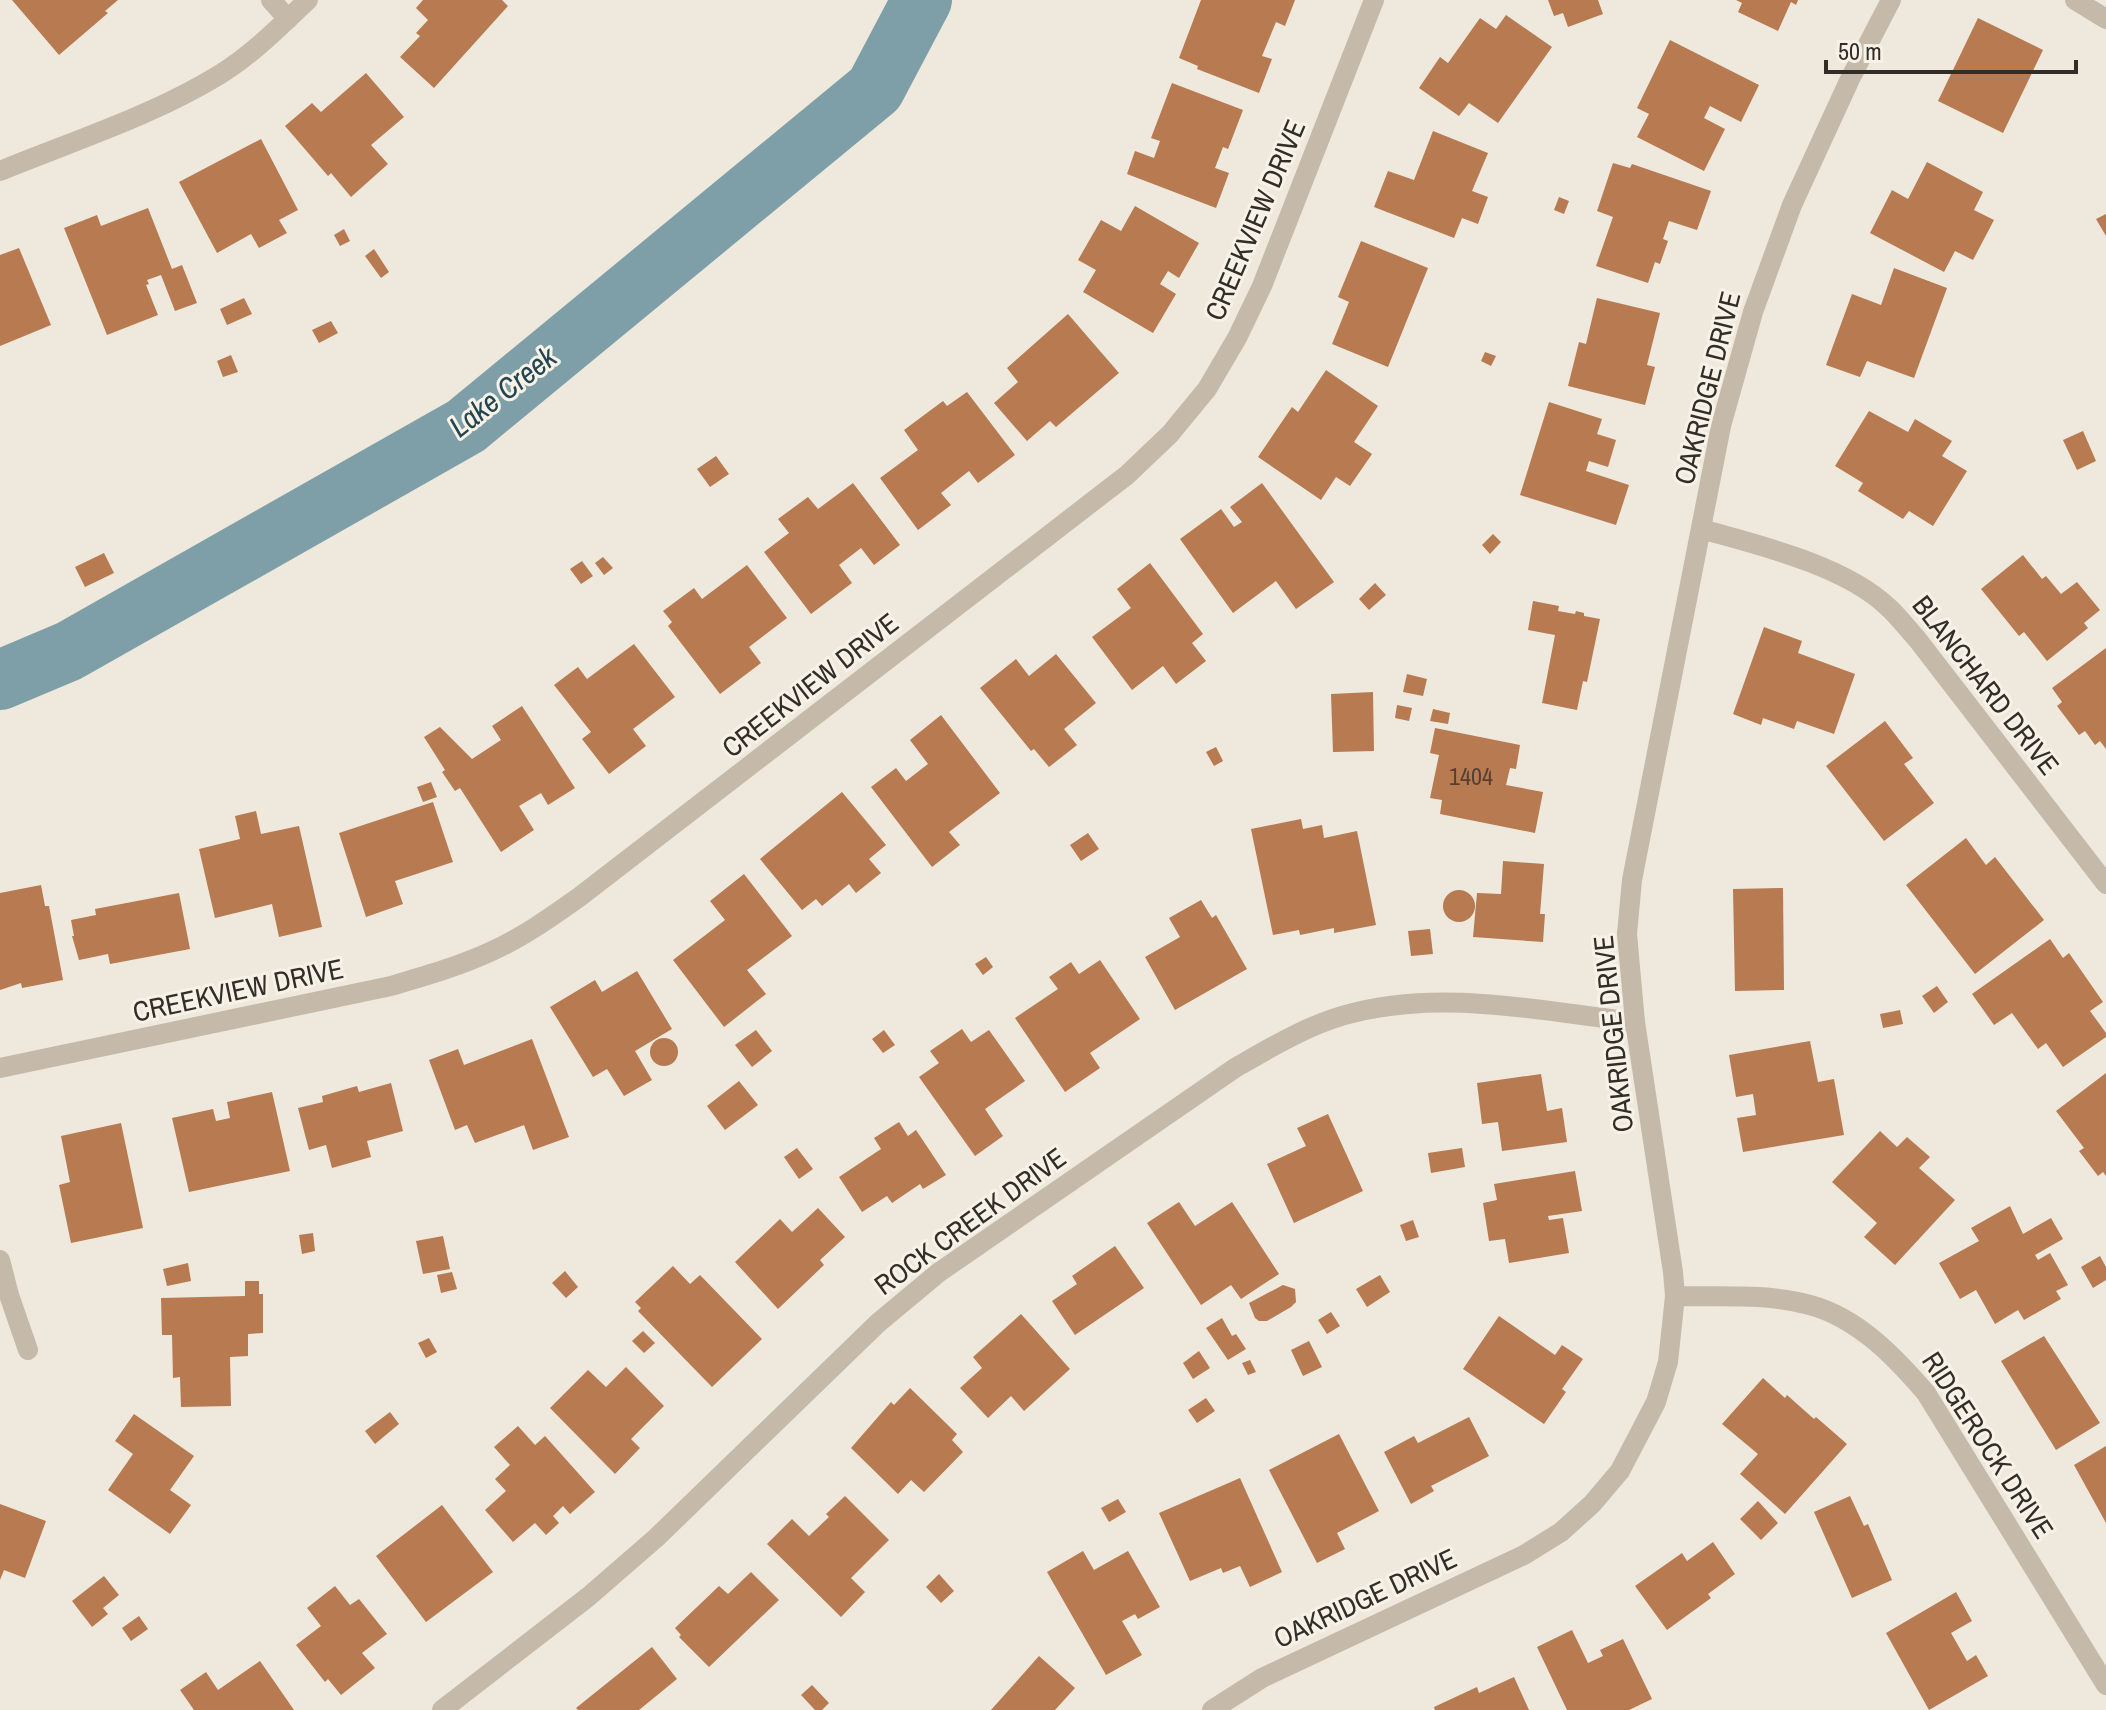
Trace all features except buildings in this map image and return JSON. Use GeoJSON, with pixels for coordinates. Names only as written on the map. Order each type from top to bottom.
{"type":"FeatureCollection","features":[{"type":"Feature","properties":{"kind":"street"},"geometry":{"type":"LineString","coordinates":[[271,0],[288,19]]}},
{"type":"Feature","properties":{"kind":"street"},"geometry":{"type":"LineString","coordinates":[[0,171],[170,102],[221,74],[267,39],[308,0]]}},
{"type":"Feature","properties":{"kind":"street","name":"CREEKVIEW DRIVE"},"geometry":{"type":"LineString","coordinates":[[0,1068],[391,986],[442,971],[493,950],[536,927],[578,898],[1127,475],[1170,434],[1207,389],[1237,338],[1262,286],[1374,0]]}},
{"type":"Feature","properties":{"kind":"street","name":"OAKRIDGE DRIVE"},"geometry":{"type":"LineString","coordinates":[[1212,1710],[1262,1678],[1524,1555],[1561,1532],[1592,1504],[1620,1471],[1656,1402],[1668,1362],[1675,1296],[1635,1022],[1627,934],[1632,880],[1721,426],[1753,312],[1792,205],[1850,79],[1891,0]]}},
{"type":"Feature","properties":{"kind":"street"},"geometry":{"type":"LineString","coordinates":[[2075,0],[2106,19]]}},
{"type":"Feature","properties":{"kind":"street","name":"BLANCHARD DRIVE"},"geometry":{"type":"LineString","coordinates":[[1701,529],[1774,549],[1838,574],[1886,605],[1917,639],[2106,884]]}},
{"type":"Feature","properties":{"kind":"street","name":"ROCK CREEK DRIVE"},"geometry":{"type":"LineString","coordinates":[[442,1710],[588,1597],[656,1538],[878,1323],[938,1273],[1235,1068],[1287,1038],[1342,1015],[1431,1001],[1488,1002],[1635,1022]]}},
{"type":"Feature","properties":{"kind":"street"},"geometry":{"type":"LineString","coordinates":[[0,1260],[28,1350]]}},
{"type":"Feature","properties":{"kind":"street","name":"RIDGEROCK DRIVE"},"geometry":{"type":"LineString","coordinates":[[1675,1296],[1775,1298],[1813,1305],[1859,1328],[1896,1358],[1926,1393],[2106,1685]]}},
{"type":"Feature","properties":{"kind":"waterway","name":"Lake Creek"},"geometry":{"type":"LineString","coordinates":[[0,680],[69,651],[466,426],[875,89],[922,0]]}}]}
